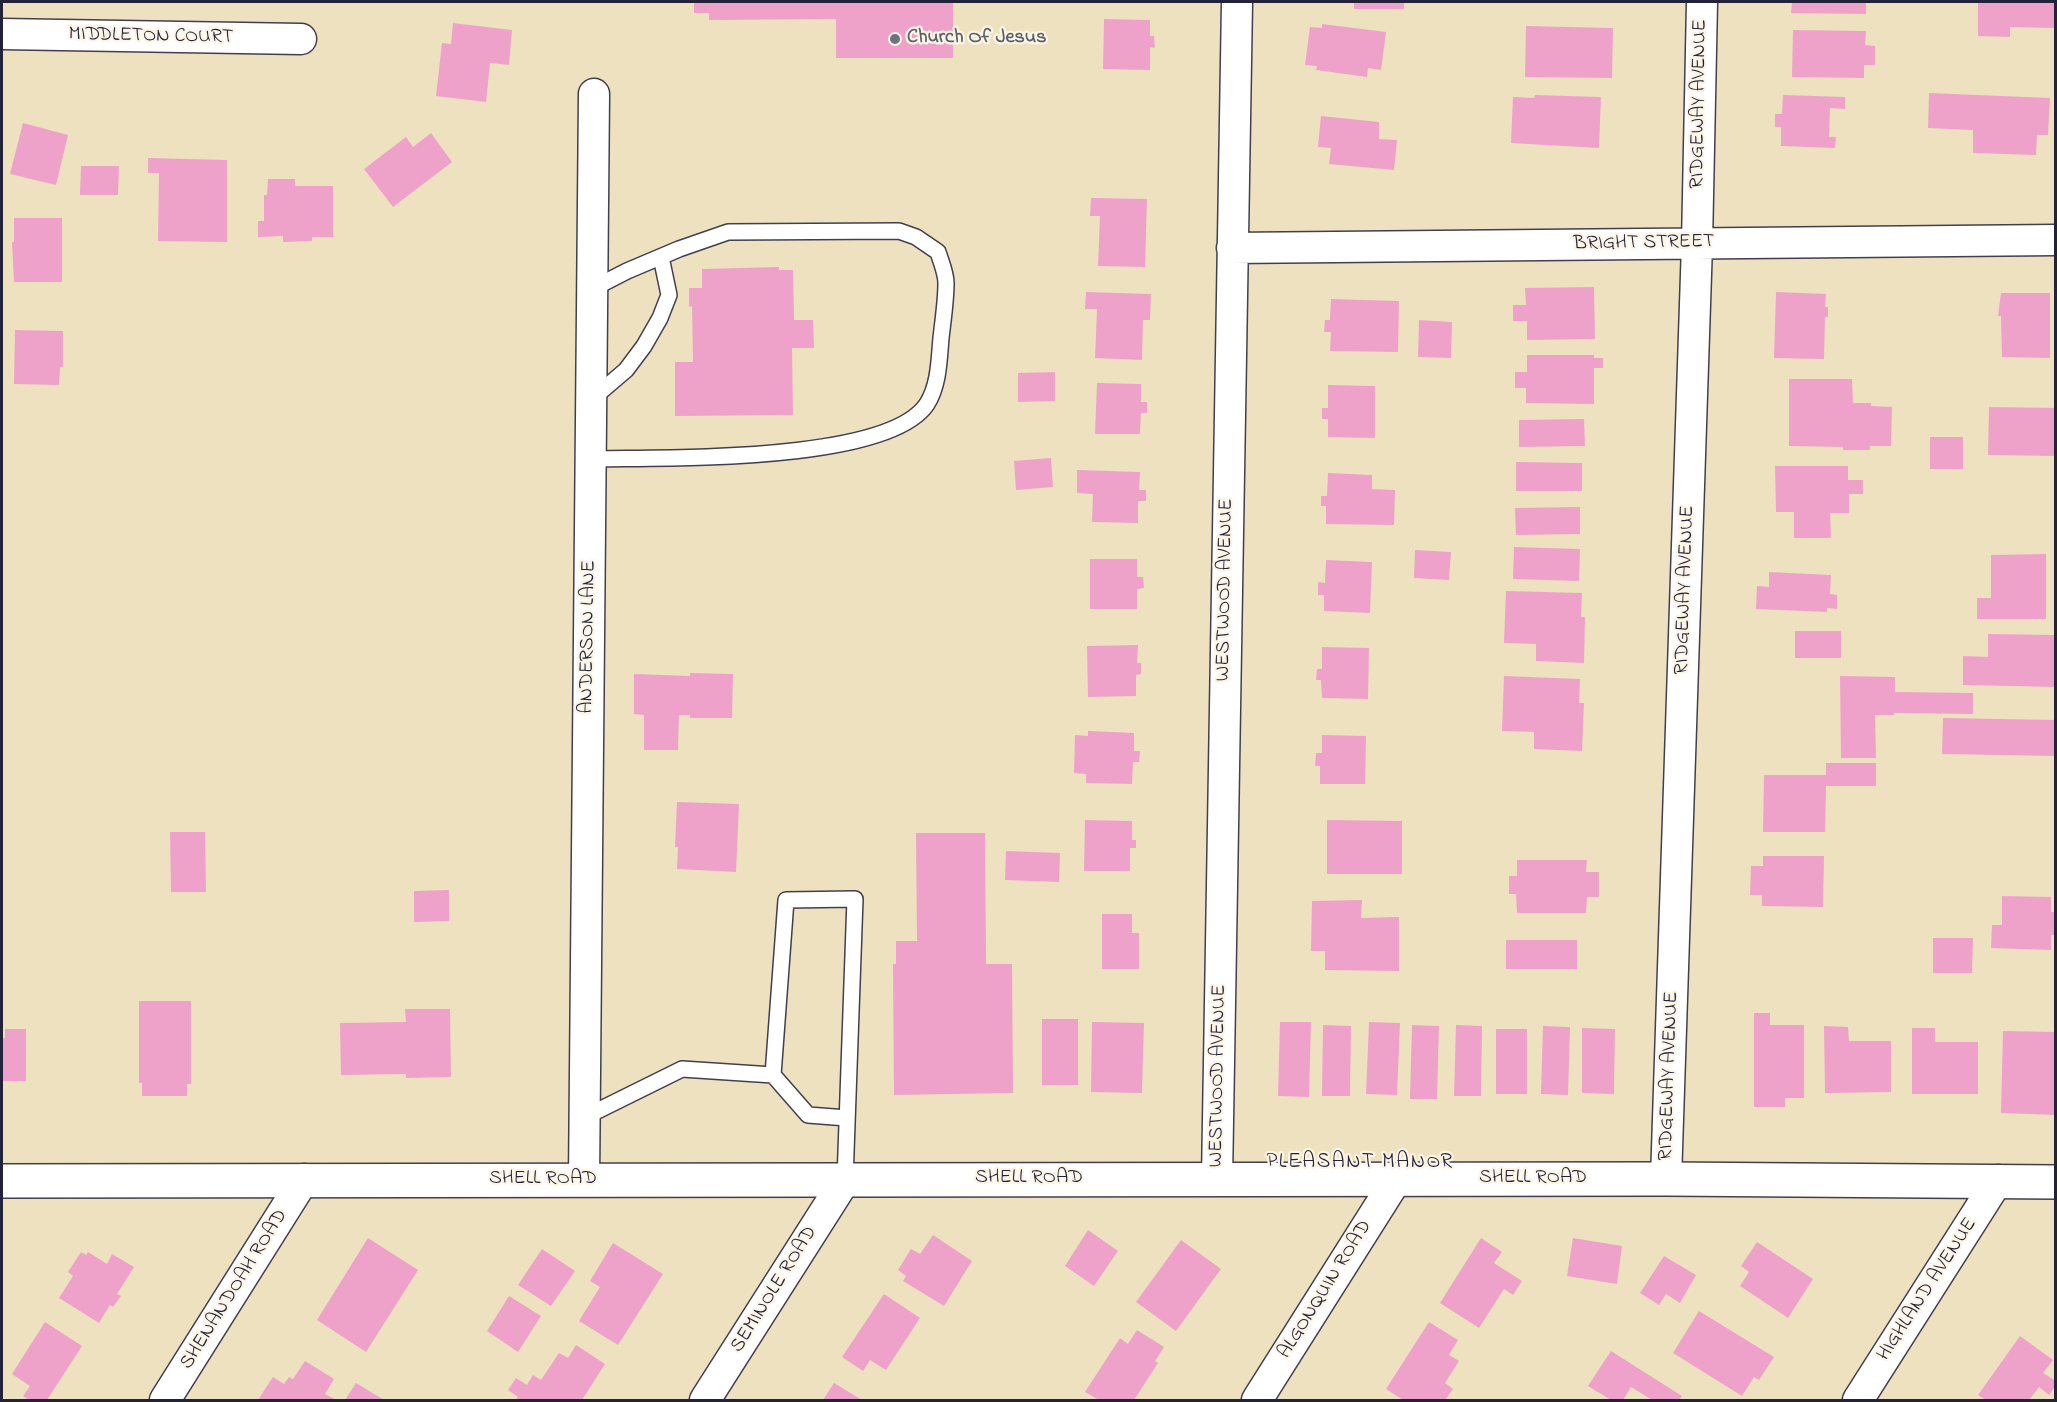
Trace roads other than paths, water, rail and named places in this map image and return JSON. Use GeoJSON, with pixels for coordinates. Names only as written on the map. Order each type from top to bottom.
{"type":"FeatureCollection","features":[{"type":"Feature","properties":{"kind":"street","name":"WESTWOOD AVENUE"},"geometry":{"type":"LineString","coordinates":[[1217,1179],[1237,2]]}},
{"type":"Feature","properties":{"kind":"street","name":"RIDGEWAY AVENUE"},"geometry":{"type":"LineString","coordinates":[[1666,1179],[1697,244],[1702,2]]}},
{"type":"Feature","properties":{"kind":"street","name":"MIDDLETON COURT"},"geometry":{"type":"LineString","coordinates":[[2,34],[301,39]]}},
{"type":"Feature","properties":{"kind":"street","name":"ANDERSON LANE"},"geometry":{"type":"LineString","coordinates":[[584,1180],[594,94]]}},
{"type":"Feature","properties":{"kind":"street","name":"BRIGHT STREET"},"geometry":{"type":"LineString","coordinates":[[1232,248],[2055,240]]}},
{"type":"Feature","properties":{"kind":"street","name":"SHENANDOAH ROAD"},"geometry":{"type":"LineString","coordinates":[[165,1401],[304,1179]]}},
{"type":"Feature","properties":{"kind":"street","name":"SHELL ROAD"},"geometry":{"type":"LineString","coordinates":[[2,1181],[1666,1179],[2055,1182]]}},
{"type":"Feature","properties":{"kind":"street","name":"SEMINOLE ROAD"},"geometry":{"type":"LineString","coordinates":[[705,1401],[844,1180]]}},
{"type":"Feature","properties":{"kind":"street","name":"ALGONQUIN ROAD"},"geometry":{"type":"LineString","coordinates":[[1257,1401],[1396,1180]]}},
{"type":"Feature","properties":{"kind":"street","name":"HIGHLAND AVENUE"},"geometry":{"type":"LineString","coordinates":[[1858,1401],[1998,1180]]}},
{"type":"Feature","properties":{"kind":"lane"},"geometry":{"type":"LineString","coordinates":[[591,459],[786,454],[845,443],[880,434],[904,424],[926,405],[936,382],[946,281],[938,252],[916,237],[899,231],[729,232],[661,257],[592,289]]}},
{"type":"Feature","properties":{"kind":"lane"},"geometry":{"type":"LineString","coordinates":[[591,400],[626,370],[644,346],[660,318],[669,295],[661,257]]}},
{"type":"Feature","properties":{"kind":"lane"},"geometry":{"type":"LineString","coordinates":[[773,1075],[786,900],[855,899],[844,1180]]}},
{"type":"Feature","properties":{"kind":"lane"},"geometry":{"type":"LineString","coordinates":[[585,1117],[682,1069],[773,1075],[808,1115],[847,1118]]}},
{"type":"Feature","properties":{"kind":"place","name":"Church Of Jesus"},"geometry":{"type":"Point","coordinates":[895,39]}},
{"type":"Feature","properties":{"kind":"district","name":"PLEASANT MANOR"},"geometry":{"type":"Point","coordinates":[1360,1164]}}]}
